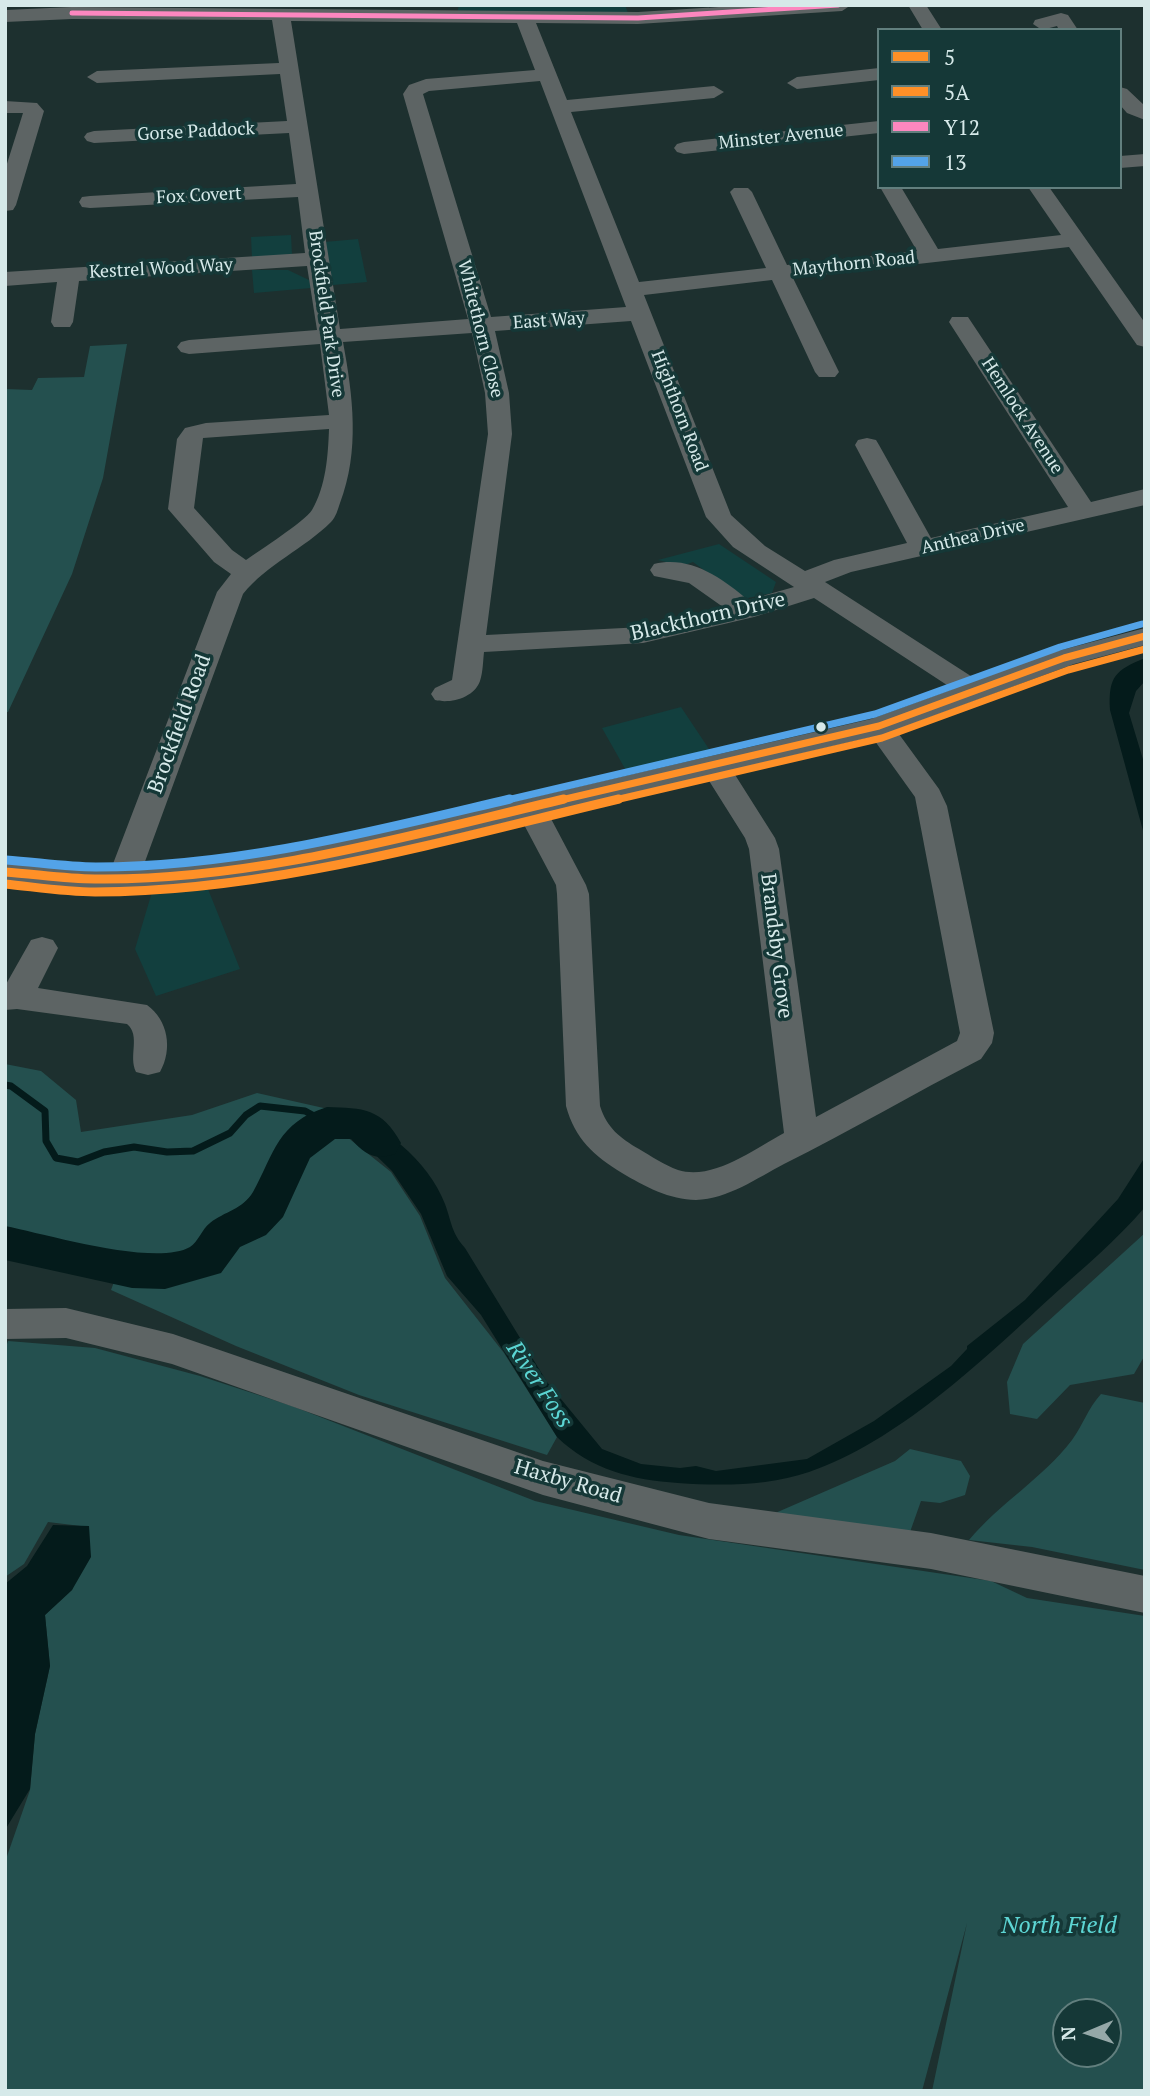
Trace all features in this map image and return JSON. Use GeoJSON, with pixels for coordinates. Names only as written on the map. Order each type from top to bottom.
{"type":"FeatureCollection","features":[{"type":"Feature","properties":{"kind":"street"},"geometry":{"type":"LineString","coordinates":[[5,16],[74,9],[525,19],[638,18],[842,5]]}},
{"type":"Feature","properties":{"kind":"street"},"geometry":{"type":"LineString","coordinates":[[917,5],[932,28]]}},
{"type":"Feature","properties":{"kind":"street","name":"Brockfield Park Drive"},"geometry":{"type":"LineString","coordinates":[[246,573],[322,516],[335,477],[342,435],[332,338],[317,259],[281,15]]}},
{"type":"Feature","properties":{"kind":"street","name":"Highthorn Road"},"geometry":{"type":"LineString","coordinates":[[525,19],[719,517],[733,535],[973,690]]}},
{"type":"Feature","properties":{"kind":"street"},"geometry":{"type":"LineString","coordinates":[[98,77],[288,68]]}},
{"type":"Feature","properties":{"kind":"street"},"geometry":{"type":"LineString","coordinates":[[797,83],[877,74]]}},
{"type":"Feature","properties":{"kind":"street","name":"Whitethorn Close"},"geometry":{"type":"LineString","coordinates":[[445,694],[459,690],[466,682],[500,434],[497,393],[482,326],[414,91],[426,85],[547,75]]}},
{"type":"Feature","properties":{"kind":"street"},"geometry":{"type":"LineString","coordinates":[[561,107],[714,92]]}},
{"type":"Feature","properties":{"kind":"street"},"geometry":{"type":"LineString","coordinates":[[1122,95],[1134,109],[1145,114]]}},
{"type":"Feature","properties":{"kind":"street"},"geometry":{"type":"LineString","coordinates":[[5,205],[34,111],[30,107],[6,107]]}},
{"type":"Feature","properties":{"kind":"street","name":"Gorse Paddock"},"geometry":{"type":"LineString","coordinates":[[94,137],[298,127]]}},
{"type":"Feature","properties":{"kind":"street","name":"Minster Avenue"},"geometry":{"type":"LineString","coordinates":[[684,148],[877,127]]}},
{"type":"Feature","properties":{"kind":"street"},"geometry":{"type":"LineString","coordinates":[[1122,162],[1145,160]]}},
{"type":"Feature","properties":{"kind":"street"},"geometry":{"type":"LineString","coordinates":[[887,189],[931,256]]}},
{"type":"Feature","properties":{"kind":"street"},"geometry":{"type":"LineString","coordinates":[[1039,189],[1145,340]]}},
{"type":"Feature","properties":{"kind":"street","name":"Fox Covert"},"geometry":{"type":"LineString","coordinates":[[90,202],[308,190]]}},
{"type":"Feature","properties":{"kind":"street"},"geometry":{"type":"LineString","coordinates":[[741,192],[826,372]]}},
{"type":"Feature","properties":{"kind":"street","name":"Maythorn Road"},"geometry":{"type":"LineString","coordinates":[[632,289],[1075,240]]}},
{"type":"Feature","properties":{"kind":"street","name":"Kestrel Wood Way"},"geometry":{"type":"LineString","coordinates":[[5,279],[317,259]]}},
{"type":"Feature","properties":{"kind":"street"},"geometry":{"type":"LineString","coordinates":[[62,322],[69,275]]}},
{"type":"Feature","properties":{"kind":"street","name":"East Way"},"geometry":{"type":"LineString","coordinates":[[189,347],[641,313]]}},
{"type":"Feature","properties":{"kind":"street","name":"Hemlock Avenue"},"geometry":{"type":"LineString","coordinates":[[959,322],[1084,511]]}},
{"type":"Feature","properties":{"kind":"street"},"geometry":{"type":"LineString","coordinates":[[246,573],[223,556],[181,509],[189,439],[194,433],[206,430],[341,421]]}},
{"type":"Feature","properties":{"kind":"street"},"geometry":{"type":"LineString","coordinates":[[867,445],[923,548]]}},
{"type":"Feature","properties":{"kind":"street","name":"Anthea Drive"},"geometry":{"type":"LineString","coordinates":[[807,583],[843,566],[1145,497]]}},
{"type":"Feature","properties":{"kind":"street"},"geometry":{"type":"LineString","coordinates":[[663,570],[693,573],[710,582],[744,611]]}},
{"type":"Feature","properties":{"kind":"street","name":"Brockfield Road"},"geometry":{"type":"LineString","coordinates":[[123,879],[230,592],[246,573]]}},
{"type":"Feature","properties":{"kind":"street","name":"Blackthorn Drive"},"geometry":{"type":"LineString","coordinates":[[473,644],[643,635],[798,596],[807,583]]}},
{"type":"Feature","properties":{"kind":"street"},"geometry":{"type":"LineString","coordinates":[[5,872],[62,878],[123,879],[267,864],[352,849],[879,726],[1064,658],[1145,636]]}},
{"type":"Feature","properties":{"kind":"street"},"geometry":{"type":"LineString","coordinates":[[531,809],[571,885],[573,894],[583,1106],[587,1124],[606,1148],[665,1181],[700,1186],[722,1180],[802,1140],[975,1043],[977,1033],[929,796],[879,726]]}},
{"type":"Feature","properties":{"kind":"street","name":"Brandsby Grove"},"geometry":{"type":"LineString","coordinates":[[713,765],[760,838],[764,849],[802,1140]]}},
{"type":"Feature","properties":{"kind":"street"},"geometry":{"type":"LineString","coordinates":[[42,948],[11,997],[135,1013],[147,1020],[152,1030],[148,1063]]}},
{"type":"Feature","properties":{"kind":"street","name":"Haxby Road"},"geometry":{"type":"LineString","coordinates":[[5,1324],[66,1323],[173,1349],[543,1478],[709,1521],[931,1551],[1145,1594]]}},
{"type":"Feature","properties":{"kind":"shaded area"},"geometry":{"type":"Polygon","coordinates":[[[459,5],[625,5],[628,13],[457,13],[459,5]]]}},
{"type":"Feature","properties":{"kind":"shaded area"},"geometry":{"type":"Polygon","coordinates":[[[291,235],[292,255],[252,258],[251,237],[291,235]]]}},
{"type":"Feature","properties":{"kind":"shaded area"},"geometry":{"type":"Polygon","coordinates":[[[358,239],[367,282],[333,285],[324,242],[358,239]]]}},
{"type":"Feature","properties":{"kind":"shaded area"},"geometry":{"type":"Polygon","coordinates":[[[252,270],[288,270],[309,280],[311,288],[254,293],[252,270]]]}},
{"type":"Feature","properties":{"kind":"shaded area"},"geometry":{"type":"Polygon","coordinates":[[[719,544],[776,582],[772,593],[743,599],[693,562],[682,566],[658,560],[719,544]]]}},
{"type":"Feature","properties":{"kind":"shaded area"},"geometry":{"type":"Polygon","coordinates":[[[681,707],[709,749],[628,774],[602,728],[681,707]]]}},
{"type":"Feature","properties":{"kind":"shaded area"},"geometry":{"type":"Polygon","coordinates":[[[206,884],[240,969],[156,996],[135,949],[152,892],[206,884]]]}},
{"type":"Feature","properties":{"kind":"green space"},"geometry":{"type":"Polygon","coordinates":[[[127,344],[103,478],[72,574],[8,712],[5,712],[5,389],[32,390],[38,378],[84,377],[90,346],[127,344]]]}},
{"type":"Feature","properties":{"kind":"green space"},"geometry":{"type":"Polygon","coordinates":[[[5,1064],[41,1071],[76,1100],[81,1132],[192,1115],[257,1093],[337,1111],[214,1233],[202,1255],[170,1264],[139,1264],[5,1230],[5,1064]]]}},
{"type":"Feature","properties":{"kind":"green space"},"geometry":{"type":"Polygon","coordinates":[[[337,1129],[391,1172],[420,1216],[445,1278],[504,1353],[557,1437],[547,1455],[359,1395],[236,1346],[111,1290],[115,1279],[154,1280],[199,1271],[271,1212],[298,1178],[302,1157],[337,1129]]]}},
{"type":"Feature","properties":{"kind":"green space"},"geometry":{"type":"Polygon","coordinates":[[[1145,1233],[1145,1355],[1134,1374],[1070,1385],[1037,1419],[1010,1414],[1007,1382],[1023,1344],[1145,1233]]]}},
{"type":"Feature","properties":{"kind":"green space","name":"North Field"},"geometry":{"type":"Polygon","coordinates":[[[8,1341],[95,1348],[200,1376],[292,1406],[535,1501],[679,1535],[991,1581],[1027,1598],[1145,1616],[1145,2091],[932,2091],[967,1923],[922,2091],[5,2091],[5,1862],[30,1790],[35,1734],[50,1666],[45,1615],[72,1590],[89,1527],[48,1522],[24,1564],[5,1577],[5,1350],[8,1341]]]}},
{"type":"Feature","properties":{"kind":"green space"},"geometry":{"type":"Polygon","coordinates":[[[1101,1394],[1145,1403],[1145,1570],[1032,1547],[969,1540],[1061,1454],[1101,1394]]]}},
{"type":"Feature","properties":{"kind":"green space"},"geometry":{"type":"Polygon","coordinates":[[[910,1449],[961,1461],[970,1476],[965,1495],[940,1503],[921,1501],[910,1532],[773,1514],[895,1461],[910,1449]]]}},
{"type":"Feature","properties":{"kind":"water"},"geometry":{"type":"Polygon","coordinates":[[[1145,658],[1145,681],[1136,691],[1129,713],[1145,766],[1145,838],[1110,710],[1110,698],[1116,676],[1127,666],[1145,658]]]}},
{"type":"Feature","properties":{"kind":"water"},"geometry":{"type":"Polygon","coordinates":[[[337,1111],[370,1124],[402,1145],[415,1158],[437,1188],[457,1237],[547,1382],[602,1449],[641,1464],[680,1468],[696,1466],[716,1471],[807,1459],[874,1421],[951,1366],[967,1346],[1025,1300],[1118,1199],[1145,1157],[1145,1207],[1099,1254],[996,1348],[937,1397],[874,1441],[842,1458],[793,1477],[728,1485],[661,1482],[629,1476],[598,1465],[584,1458],[557,1437],[481,1315],[447,1276],[421,1214],[392,1171],[357,1137],[332,1126],[337,1111]]]}},
{"type":"Feature","properties":{"kind":"water"},"geometry":{"type":"Polygon","coordinates":[[[53,1525],[89,1526],[91,1557],[72,1590],[45,1615],[50,1666],[35,1734],[30,1789],[5,1830],[5,1584],[27,1566],[53,1525]]]}},
{"type":"Feature","properties":{"kind":"waterway"},"geometry":{"type":"LineString","coordinates":[[711,8],[739,5]]}},
{"type":"Feature","properties":{"kind":"waterway"},"geometry":{"type":"LineString","coordinates":[[5,1085],[11,1086],[45,1111],[46,1141],[56,1158],[78,1162],[104,1152],[134,1147],[167,1152],[193,1151],[230,1133],[246,1115],[260,1106],[305,1111],[327,1123]]}},
{"type":"Feature","properties":{"kind":"waterway","name":"River Foss"},"geometry":{"type":"LineString","coordinates":[[5,1243],[132,1270],[165,1271],[205,1261],[225,1235],[251,1223],[268,1205],[294,1148],[327,1123],[361,1124],[380,1143]]}},
{"type":"Feature","properties":{"kind":"transit line","name":"Y12"},"geometry":{"type":"LineString","coordinates":[[72,13],[638,18],[838,5]]}},
{"type":"Feature","properties":{"kind":"transit line","name":"13"},"geometry":{"type":"LineString","coordinates":[[6,860],[94,867],[151,865],[237,856],[350,837],[875,714],[1060,647],[1142,624]]}},
{"type":"Feature","properties":{"kind":"transit line","name":"5"},"geometry":{"type":"LineString","coordinates":[[5,872],[94,879],[152,877],[238,868],[352,849],[879,726],[1064,658],[1145,636]]}},
{"type":"Feature","properties":{"kind":"transit line","name":"5A"},"geometry":{"type":"LineString","coordinates":[[5,884],[93,892],[153,890],[240,880],[355,861],[882,738],[1068,670],[1145,649]]}}]}
